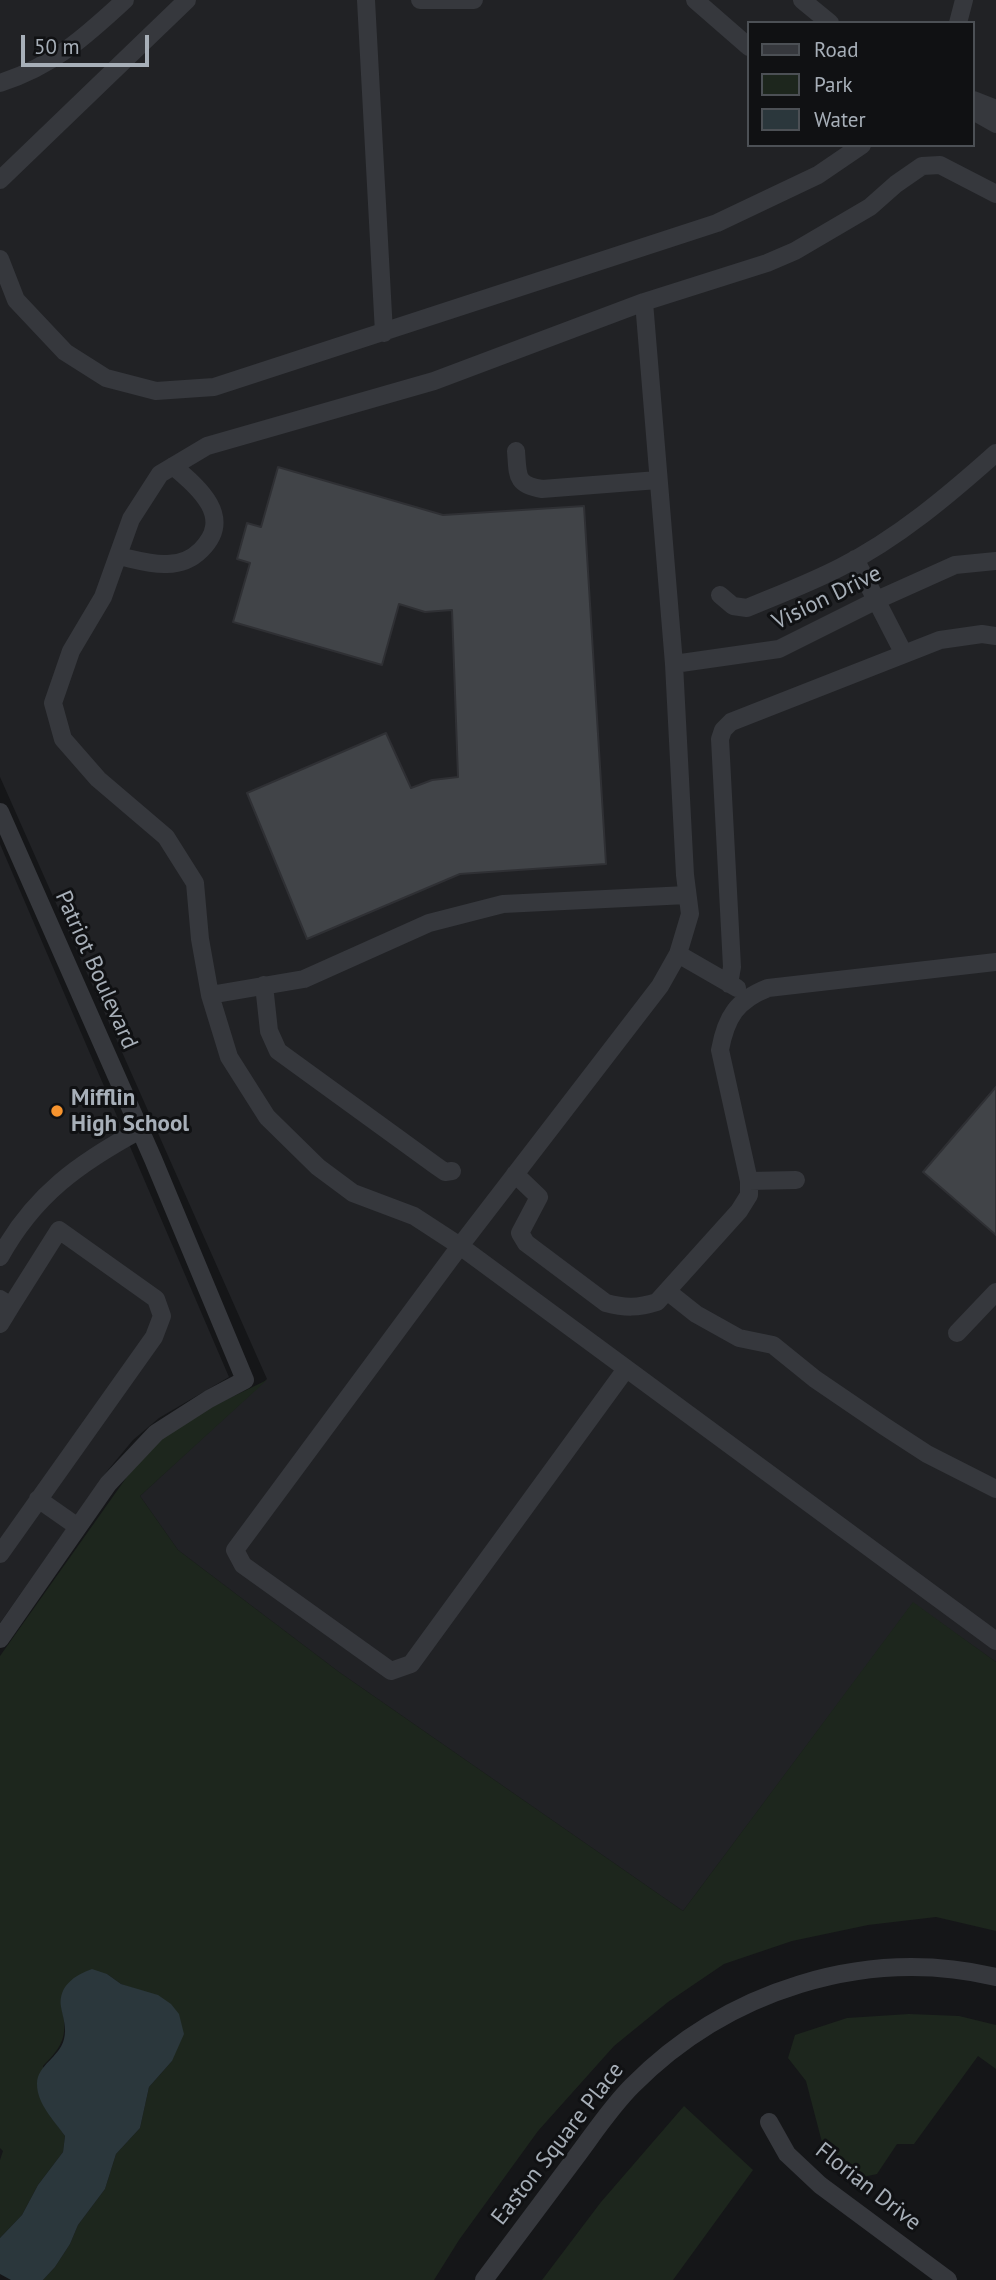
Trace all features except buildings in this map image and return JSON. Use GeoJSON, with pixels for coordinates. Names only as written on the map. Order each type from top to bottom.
{"type":"FeatureCollection","features":[{"type":"Feature","properties":{"kind":"street"},"geometry":{"type":"LineString","coordinates":[[0,83],[25,75],[55,59],[125,0]]}},
{"type":"Feature","properties":{"kind":"street"},"geometry":{"type":"LineString","coordinates":[[0,180],[187,0]]}},
{"type":"Feature","properties":{"kind":"street"},"geometry":{"type":"LineString","coordinates":[[366,0],[384,333]]}},
{"type":"Feature","properties":{"kind":"street"},"geometry":{"type":"LineString","coordinates":[[421,0],[474,0]]}},
{"type":"Feature","properties":{"kind":"street"},"geometry":{"type":"LineString","coordinates":[[695,0],[748,46]]}},
{"type":"Feature","properties":{"kind":"street"},"geometry":{"type":"LineString","coordinates":[[802,0],[828,21]]}},
{"type":"Feature","properties":{"kind":"street"},"geometry":{"type":"LineString","coordinates":[[959,21],[964,0]]}},
{"type":"Feature","properties":{"kind":"street"},"geometry":{"type":"LineString","coordinates":[[975,101],[996,109]]}},
{"type":"Feature","properties":{"kind":"street"},"geometry":{"type":"LineString","coordinates":[[975,112],[996,124]]}},
{"type":"Feature","properties":{"kind":"street"},"geometry":{"type":"LineString","coordinates":[[0,259],[16,300],[65,352],[106,378],[156,391],[214,387],[717,223],[818,175],[859,147]]}},
{"type":"Feature","properties":{"kind":"street"},"geometry":{"type":"LineString","coordinates":[[996,194],[940,165],[922,166],[870,207],[795,251],[766,263],[644,302],[434,381],[206,446],[160,474],[131,519],[103,597],[71,651],[53,703],[63,739],[98,779],[166,837],[195,883],[200,939],[210,995],[229,1057],[267,1117],[318,1167],[353,1193],[414,1216],[460,1246],[996,1641]]}},
{"type":"Feature","properties":{"kind":"street"},"geometry":{"type":"LineString","coordinates":[[626,1368],[411,1664],[391,1671],[243,1565],[235,1550],[460,1246],[656,991],[678,954],[690,914],[674,664],[644,302]]}},
{"type":"Feature","properties":{"kind":"street"},"geometry":{"type":"LineString","coordinates":[[516,451],[518,474],[521,482],[528,487],[542,489],[658,480]]}},
{"type":"Feature","properties":{"kind":"street"},"geometry":{"type":"LineString","coordinates":[[720,595],[733,606],[747,608],[842,567],[907,526],[996,453]]}},
{"type":"Feature","properties":{"kind":"street"},"geometry":{"type":"LineString","coordinates":[[118,556],[164,565],[182,563],[207,544],[214,531],[215,515],[199,488],[173,466]]}},
{"type":"Feature","properties":{"kind":"street"},"geometry":{"type":"LineString","coordinates":[[855,559],[904,654]]}},
{"type":"Feature","properties":{"kind":"street","name":"Vision Drive"},"geometry":{"type":"LineString","coordinates":[[674,664],[779,649],[955,565],[996,561]]}},
{"type":"Feature","properties":{"kind":"street"},"geometry":{"type":"LineString","coordinates":[[729,984],[732,967],[720,740],[723,730],[731,722],[940,640],[982,634],[996,636]]}},
{"type":"Feature","properties":{"kind":"street","name":"Patriot Boulevard"},"geometry":{"type":"LineString","coordinates":[[0,812],[140,1130],[245,1380],[156,1433],[108,1484],[78,1527]]}},
{"type":"Feature","properties":{"kind":"street"},"geometry":{"type":"LineString","coordinates":[[210,995],[303,979],[429,923],[503,904],[687,895]]}},
{"type":"Feature","properties":{"kind":"street"},"geometry":{"type":"LineString","coordinates":[[678,954],[749,995]]}},
{"type":"Feature","properties":{"kind":"street"},"geometry":{"type":"LineString","coordinates":[[516,1174],[539,1197],[520,1233],[526,1243],[606,1303],[621,1307],[638,1307],[657,1302],[740,1211],[749,1195],[749,1181],[720,1050],[724,1029],[734,1011],[749,995],[768,988],[996,962]]}},
{"type":"Feature","properties":{"kind":"street"},"geometry":{"type":"LineString","coordinates":[[264,985],[269,1031],[278,1051],[435,1165],[445,1171],[452,1171]]}},
{"type":"Feature","properties":{"kind":"street"},"geometry":{"type":"LineString","coordinates":[[0,1257],[24,1220],[65,1177],[90,1158],[140,1130]]}},
{"type":"Feature","properties":{"kind":"street"},"geometry":{"type":"LineString","coordinates":[[749,1181],[796,1180]]}},
{"type":"Feature","properties":{"kind":"street"},"geometry":{"type":"LineString","coordinates":[[0,1324],[5,1303],[59,1230],[156,1298],[162,1316],[154,1337],[0,1554]]}},
{"type":"Feature","properties":{"kind":"street"},"geometry":{"type":"LineString","coordinates":[[667,1291],[696,1314],[739,1338],[773,1345],[815,1379],[927,1454],[996,1489]]}},
{"type":"Feature","properties":{"kind":"street"},"geometry":{"type":"LineString","coordinates":[[957,1333],[996,1292]]}},
{"type":"Feature","properties":{"kind":"street"},"geometry":{"type":"LineString","coordinates":[[0,1639],[78,1527],[38,1499]]}},
{"type":"Feature","properties":{"kind":"street","name":"Easton Square Place"},"geometry":{"type":"LineString","coordinates":[[484,2280],[631,2087],[696,2031],[779,1990],[826,1976],[869,1969],[918,1967],[996,1977]]}},
{"type":"Feature","properties":{"kind":"street","name":"Florian Drive"},"geometry":{"type":"LineString","coordinates":[[768,2122],[787,2154],[820,2185],[948,2280]]}},
{"type":"Feature","properties":{"kind":"shaded area"},"geometry":{"type":"Polygon","coordinates":[[[0,0],[996,0],[996,1662],[913,1603],[683,1911],[339,1672],[178,1550],[140,1496],[267,1379],[0,777],[0,0]]]}},
{"type":"Feature","properties":{"kind":"shaded area","name":"Mifflin High School"},"geometry":{"type":"Polygon","coordinates":[[[0,844],[229,1377],[159,1418],[133,1440],[108,1470],[0,1623],[0,844]]]}},
{"type":"Feature","properties":{"kind":"green space"},"geometry":{"type":"Polygon","coordinates":[[[267,1380],[140,1496],[178,1550],[339,1672],[683,1911],[913,1602],[996,1662],[996,1931],[936,1917],[868,1925],[792,1941],[724,1964],[668,2002],[614,2046],[538,2131],[459,2240],[434,2280],[43,2280],[55,2267],[70,2244],[78,2225],[105,2189],[116,2154],[140,2128],[149,2087],[172,2061],[138,1990],[121,1984],[107,1974],[61,2004],[63,2038],[43,2066],[53,2119],[65,2136],[63,2152],[38,2185],[22,2215],[0,2238],[0,2160],[3,2151],[0,2148],[0,1656],[136,1464],[167,1433],[199,1413],[267,1380]]]}},
{"type":"Feature","properties":{"kind":"green space"},"geometry":{"type":"Polygon","coordinates":[[[909,2014],[959,2016],[996,2025],[996,2069],[978,2056],[914,2144],[897,2144],[877,2174],[858,2178],[823,2146],[806,2081],[788,2058],[795,2035],[847,2018],[909,2014]]]}},
{"type":"Feature","properties":{"kind":"green space"},"geometry":{"type":"Polygon","coordinates":[[[684,2106],[753,2170],[673,2280],[542,2280],[601,2202],[684,2106]]]}},
{"type":"Feature","properties":{"kind":"water"},"geometry":{"type":"Polygon","coordinates":[[[92,1969],[107,1974],[121,1984],[158,1995],[171,2004],[179,2014],[184,2034],[172,2061],[149,2087],[140,2128],[116,2154],[105,2189],[78,2225],[70,2244],[55,2267],[43,2280],[11,2280],[0,2274],[0,2238],[22,2215],[38,2185],[63,2152],[65,2136],[40,2098],[38,2077],[64,2039],[61,2000],[65,1987],[74,1978],[92,1969]]]}},
{"type":"Feature","properties":{"kind":"place","name":"Mifflin High School"},"geometry":{"type":"Point","coordinates":[57,1111]}}]}
